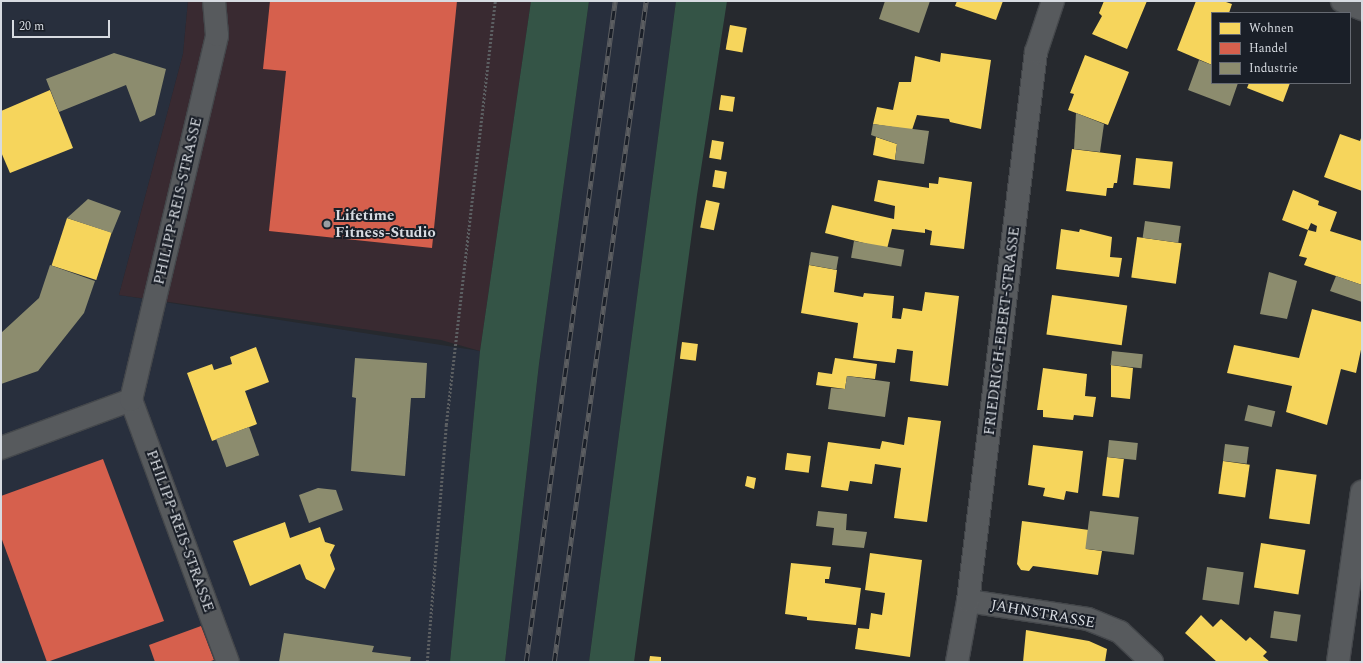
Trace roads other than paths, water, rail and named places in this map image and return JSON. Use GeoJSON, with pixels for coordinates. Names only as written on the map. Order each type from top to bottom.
{"type":"FeatureCollection","features":[{"type":"Feature","properties":{"kind":"street","name":"PHILIPP-REIS-STRASSE"},"geometry":{"type":"LineString","coordinates":[[214,1],[217,35],[131,400],[228,662]]}},
{"type":"Feature","properties":{"kind":"street","name":"FRIEDRICH-EBERT-STRASSE"},"geometry":{"type":"LineString","coordinates":[[957,662],[968,601],[1036,52],[1053,1]]}},
{"type":"Feature","properties":{"kind":"street"},"geometry":{"type":"LineString","coordinates":[[1342,1],[1362,9]]}},
{"type":"Feature","properties":{"kind":"street"},"geometry":{"type":"LineString","coordinates":[[1,448],[131,400]]}},
{"type":"Feature","properties":{"kind":"street"},"geometry":{"type":"LineString","coordinates":[[1338,662],[1362,492]]}},
{"type":"Feature","properties":{"kind":"street","name":"JAHNSTRASSE"},"geometry":{"type":"LineString","coordinates":[[968,601],[1088,619],[1120,632],[1152,662]]}},
{"type":"Feature","properties":{"kind":"railway"},"geometry":{"type":"LineString","coordinates":[[526,662],[615,1]]}},
{"type":"Feature","properties":{"kind":"railway"},"geometry":{"type":"LineString","coordinates":[[554,662],[646,1]]}},
{"type":"Feature","properties":{"kind":"place","name":"Lifetime Fitness-Studio"},"geometry":{"type":"Point","coordinates":[327,224]}}]}
